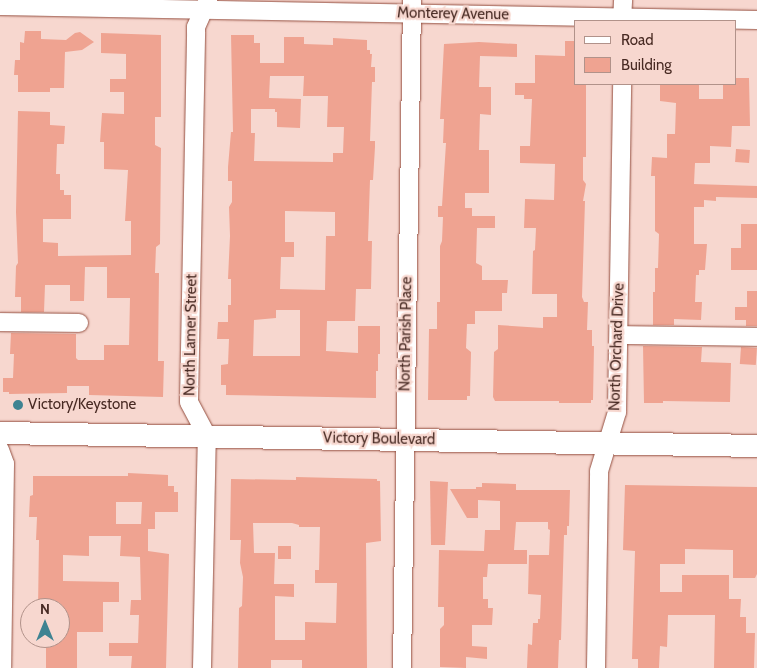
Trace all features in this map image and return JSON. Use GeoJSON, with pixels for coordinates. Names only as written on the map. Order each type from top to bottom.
{"type":"FeatureCollection","features":[{"type":"Feature","properties":{"kind":"main road","name":"Victory Boulevard"},"geometry":{"type":"LineString","coordinates":[[0,433],[757,446]]}},
{"type":"Feature","properties":{"kind":"street"},"geometry":{"type":"LineString","coordinates":[[622,20],[623,0]]}},
{"type":"Feature","properties":{"kind":"street","name":"Monterey Avenue"},"geometry":{"type":"LineString","coordinates":[[9,4],[412,7],[622,20],[757,20]]}},
{"type":"Feature","properties":{"kind":"street","name":"North Lamer Street"},"geometry":{"type":"LineString","coordinates":[[202,668],[207,436],[189,402],[196,27],[206,5]]}},
{"type":"Feature","properties":{"kind":"street","name":"North Parish Place"},"geometry":{"type":"LineString","coordinates":[[402,668],[412,7]]}},
{"type":"Feature","properties":{"kind":"street","name":"North Orchard Drive"},"geometry":{"type":"LineString","coordinates":[[596,668],[599,471],[617,412],[622,85]]}},
{"type":"Feature","properties":{"kind":"street"},"geometry":{"type":"LineString","coordinates":[[0,322],[79,323]]}},
{"type":"Feature","properties":{"kind":"street"},"geometry":{"type":"LineString","coordinates":[[619,335],[757,337]]}},
{"type":"Feature","properties":{"kind":"street"},"geometry":{"type":"LineString","coordinates":[[0,450],[5,464],[2,668]]}},
{"type":"Feature","properties":{"kind":"building"},"geometry":{"type":"Polygon","coordinates":[[[25,31],[41,31],[41,39],[66,40],[75,33],[80,32],[94,42],[82,50],[65,52],[64,88],[50,88],[50,92],[18,92],[18,75],[14,75],[15,60],[20,60],[20,42],[24,43],[25,31]]]}},
{"type":"Feature","properties":{"kind":"building"},"geometry":{"type":"Polygon","coordinates":[[[101,33],[161,35],[161,117],[155,117],[155,145],[161,148],[160,244],[156,247],[155,273],[159,273],[158,361],[164,361],[163,397],[89,395],[89,386],[67,386],[67,393],[9,394],[9,392],[3,392],[3,378],[13,378],[14,354],[10,354],[11,333],[76,334],[76,358],[78,360],[104,360],[104,345],[129,345],[130,298],[107,298],[107,267],[85,267],[84,301],[70,301],[70,285],[45,285],[44,312],[21,312],[21,297],[15,297],[16,266],[18,263],[16,212],[18,111],[50,112],[50,125],[65,126],[64,144],[57,144],[56,174],[60,174],[60,190],[64,190],[64,195],[71,195],[71,219],[43,219],[43,242],[58,243],[58,256],[131,255],[131,221],[125,221],[128,170],[104,169],[104,142],[100,142],[102,113],[124,114],[124,92],[110,92],[110,79],[126,79],[126,54],[101,53],[101,33]]]}},
{"type":"Feature","properties":{"kind":"building"},"geometry":{"type":"Polygon","coordinates":[[[231,35],[254,35],[254,43],[260,43],[260,63],[284,63],[284,37],[304,37],[304,44],[333,45],[333,38],[367,40],[367,50],[370,50],[370,54],[372,54],[371,67],[375,67],[375,82],[372,82],[370,141],[375,141],[375,147],[373,180],[370,180],[368,241],[372,241],[371,289],[356,289],[355,321],[327,321],[326,351],[358,353],[358,326],[380,326],[380,354],[378,354],[378,371],[376,371],[376,398],[226,395],[226,385],[221,385],[221,365],[228,364],[229,339],[217,339],[218,322],[228,322],[228,305],[231,305],[231,279],[228,279],[229,207],[232,202],[232,181],[228,181],[228,167],[231,132],[233,132],[231,35]],[[270,76],[269,98],[301,99],[300,128],[277,127],[277,112],[275,112],[275,109],[251,109],[251,133],[255,133],[254,161],[333,162],[333,153],[343,153],[344,127],[327,127],[328,96],[303,96],[304,76],[270,76]],[[285,211],[285,242],[294,242],[294,257],[281,257],[280,289],[325,290],[326,236],[335,236],[335,212],[285,211]],[[276,310],[276,318],[254,320],[253,356],[300,356],[300,310],[276,310]]]}},
{"type":"Feature","properties":{"kind":"building"},"geometry":{"type":"Polygon","coordinates":[[[565,41],[574,41],[574,85],[586,85],[586,157],[583,157],[583,180],[586,184],[583,201],[585,201],[582,297],[584,302],[588,302],[587,330],[592,330],[592,346],[594,346],[593,400],[591,400],[591,403],[495,401],[493,397],[494,352],[498,349],[498,325],[543,328],[543,317],[557,317],[557,294],[532,294],[533,251],[535,250],[536,228],[524,228],[525,199],[554,200],[555,164],[520,163],[520,146],[530,146],[532,99],[524,99],[524,95],[515,95],[515,83],[535,83],[535,55],[565,56],[565,41]]]}},
{"type":"Feature","properties":{"kind":"building"},"geometry":{"type":"Polygon","coordinates":[[[479,42],[517,44],[517,57],[480,56],[479,87],[491,87],[491,115],[480,114],[479,150],[489,150],[489,193],[465,193],[465,208],[472,208],[472,216],[495,216],[495,228],[477,228],[476,263],[482,266],[482,280],[508,280],[507,293],[502,293],[502,311],[475,311],[475,324],[467,324],[466,348],[471,352],[470,396],[467,396],[467,400],[428,400],[429,329],[437,329],[437,302],[440,302],[440,246],[443,217],[438,217],[438,206],[442,206],[446,143],[443,143],[444,119],[440,119],[444,44],[479,42]]]}},
{"type":"Feature","properties":{"kind":"building"},"geometry":{"type":"Polygon","coordinates":[[[737,78],[749,78],[750,126],[732,126],[731,147],[710,146],[710,163],[695,163],[694,184],[757,186],[757,198],[716,197],[716,201],[704,200],[704,207],[694,207],[694,244],[707,244],[705,270],[699,270],[699,275],[696,275],[695,302],[702,302],[701,320],[674,319],[674,325],[653,325],[653,292],[655,292],[655,268],[658,268],[659,234],[655,231],[655,176],[651,176],[652,157],[667,158],[667,134],[675,134],[676,103],[660,101],[660,85],[699,85],[699,99],[723,99],[723,85],[737,85],[737,78]]]}},
{"type":"Feature","properties":{"kind":"building"},"geometry":{"type":"Polygon","coordinates":[[[736,149],[750,150],[749,163],[735,162],[736,149]]]}},
{"type":"Feature","properties":{"kind":"building"},"geometry":{"type":"Polygon","coordinates":[[[741,224],[757,224],[757,270],[731,270],[731,248],[741,248],[741,224]]]}},
{"type":"Feature","properties":{"kind":"building"},"geometry":{"type":"Polygon","coordinates":[[[747,291],[757,291],[757,326],[746,326],[746,320],[735,320],[735,307],[747,307],[747,291]]]}},
{"type":"Feature","properties":{"kind":"building"},"geometry":{"type":"Polygon","coordinates":[[[643,346],[702,347],[701,362],[731,363],[730,402],[663,401],[663,403],[644,403],[643,346]]]}},
{"type":"Feature","properties":{"kind":"building"},"geometry":{"type":"Polygon","coordinates":[[[741,347],[757,348],[756,365],[740,364],[741,347]]]}},
{"type":"Feature","properties":{"kind":"building"},"geometry":{"type":"Polygon","coordinates":[[[128,473],[168,475],[168,486],[174,486],[174,492],[178,492],[178,512],[155,512],[155,529],[148,529],[148,551],[169,554],[166,668],[131,668],[132,656],[109,656],[109,643],[138,643],[139,615],[130,615],[131,600],[141,600],[140,557],[120,556],[121,536],[89,536],[89,556],[63,555],[63,581],[119,582],[119,602],[103,602],[103,632],[77,632],[77,668],[46,668],[46,648],[70,648],[70,598],[38,598],[39,540],[36,540],[37,517],[29,517],[30,496],[33,495],[33,476],[128,476],[128,473]],[[116,502],[116,524],[141,524],[142,502],[116,502]]]}},
{"type":"Feature","properties":{"kind":"building"},"geometry":{"type":"Polygon","coordinates":[[[296,477],[377,479],[377,481],[380,481],[381,541],[366,543],[367,668],[302,668],[302,660],[271,660],[271,668],[238,668],[239,608],[242,606],[243,577],[240,563],[241,540],[230,540],[231,479],[296,480],[296,477]],[[253,523],[254,553],[275,553],[274,584],[294,584],[294,597],[275,596],[275,640],[305,640],[305,622],[336,623],[337,583],[315,583],[315,570],[319,570],[320,527],[299,527],[299,525],[292,523],[253,523]]]}},
{"type":"Feature","properties":{"kind":"building"},"geometry":{"type":"Polygon","coordinates":[[[430,481],[448,482],[445,545],[431,545],[430,481]]]}},
{"type":"Feature","properties":{"kind":"building"},"geometry":{"type":"Polygon","coordinates":[[[482,483],[516,484],[516,490],[570,490],[569,526],[567,526],[567,535],[564,535],[561,640],[559,640],[558,668],[527,668],[528,644],[532,645],[533,623],[538,623],[538,619],[540,619],[541,595],[528,594],[529,555],[549,555],[550,530],[548,529],[548,522],[516,522],[514,550],[527,550],[527,564],[488,564],[487,577],[483,577],[483,599],[488,599],[488,608],[493,608],[492,625],[472,625],[472,646],[487,647],[487,659],[466,657],[466,668],[440,667],[440,629],[444,625],[444,607],[438,607],[439,550],[484,551],[485,530],[500,530],[500,501],[478,500],[478,518],[467,518],[450,489],[476,489],[476,487],[482,487],[482,483]]]}},
{"type":"Feature","properties":{"kind":"building"},"geometry":{"type":"Polygon","coordinates":[[[625,485],[757,487],[757,574],[755,578],[733,578],[733,550],[685,549],[685,564],[660,564],[660,592],[682,592],[682,575],[729,575],[729,599],[741,599],[740,617],[746,617],[746,633],[755,633],[754,668],[714,668],[715,615],[668,615],[667,647],[660,646],[659,668],[638,668],[638,659],[632,659],[635,551],[623,550],[625,485]]]}},
{"type":"Feature","properties":{"kind":"building"},"geometry":{"type":"Polygon","coordinates":[[[278,546],[291,546],[291,559],[278,559],[278,546]]]}},
{"type":"Feature","properties":{"kind":"place","name":"Victory/Keystone"},"geometry":{"type":"Point","coordinates":[18,405]}}]}
